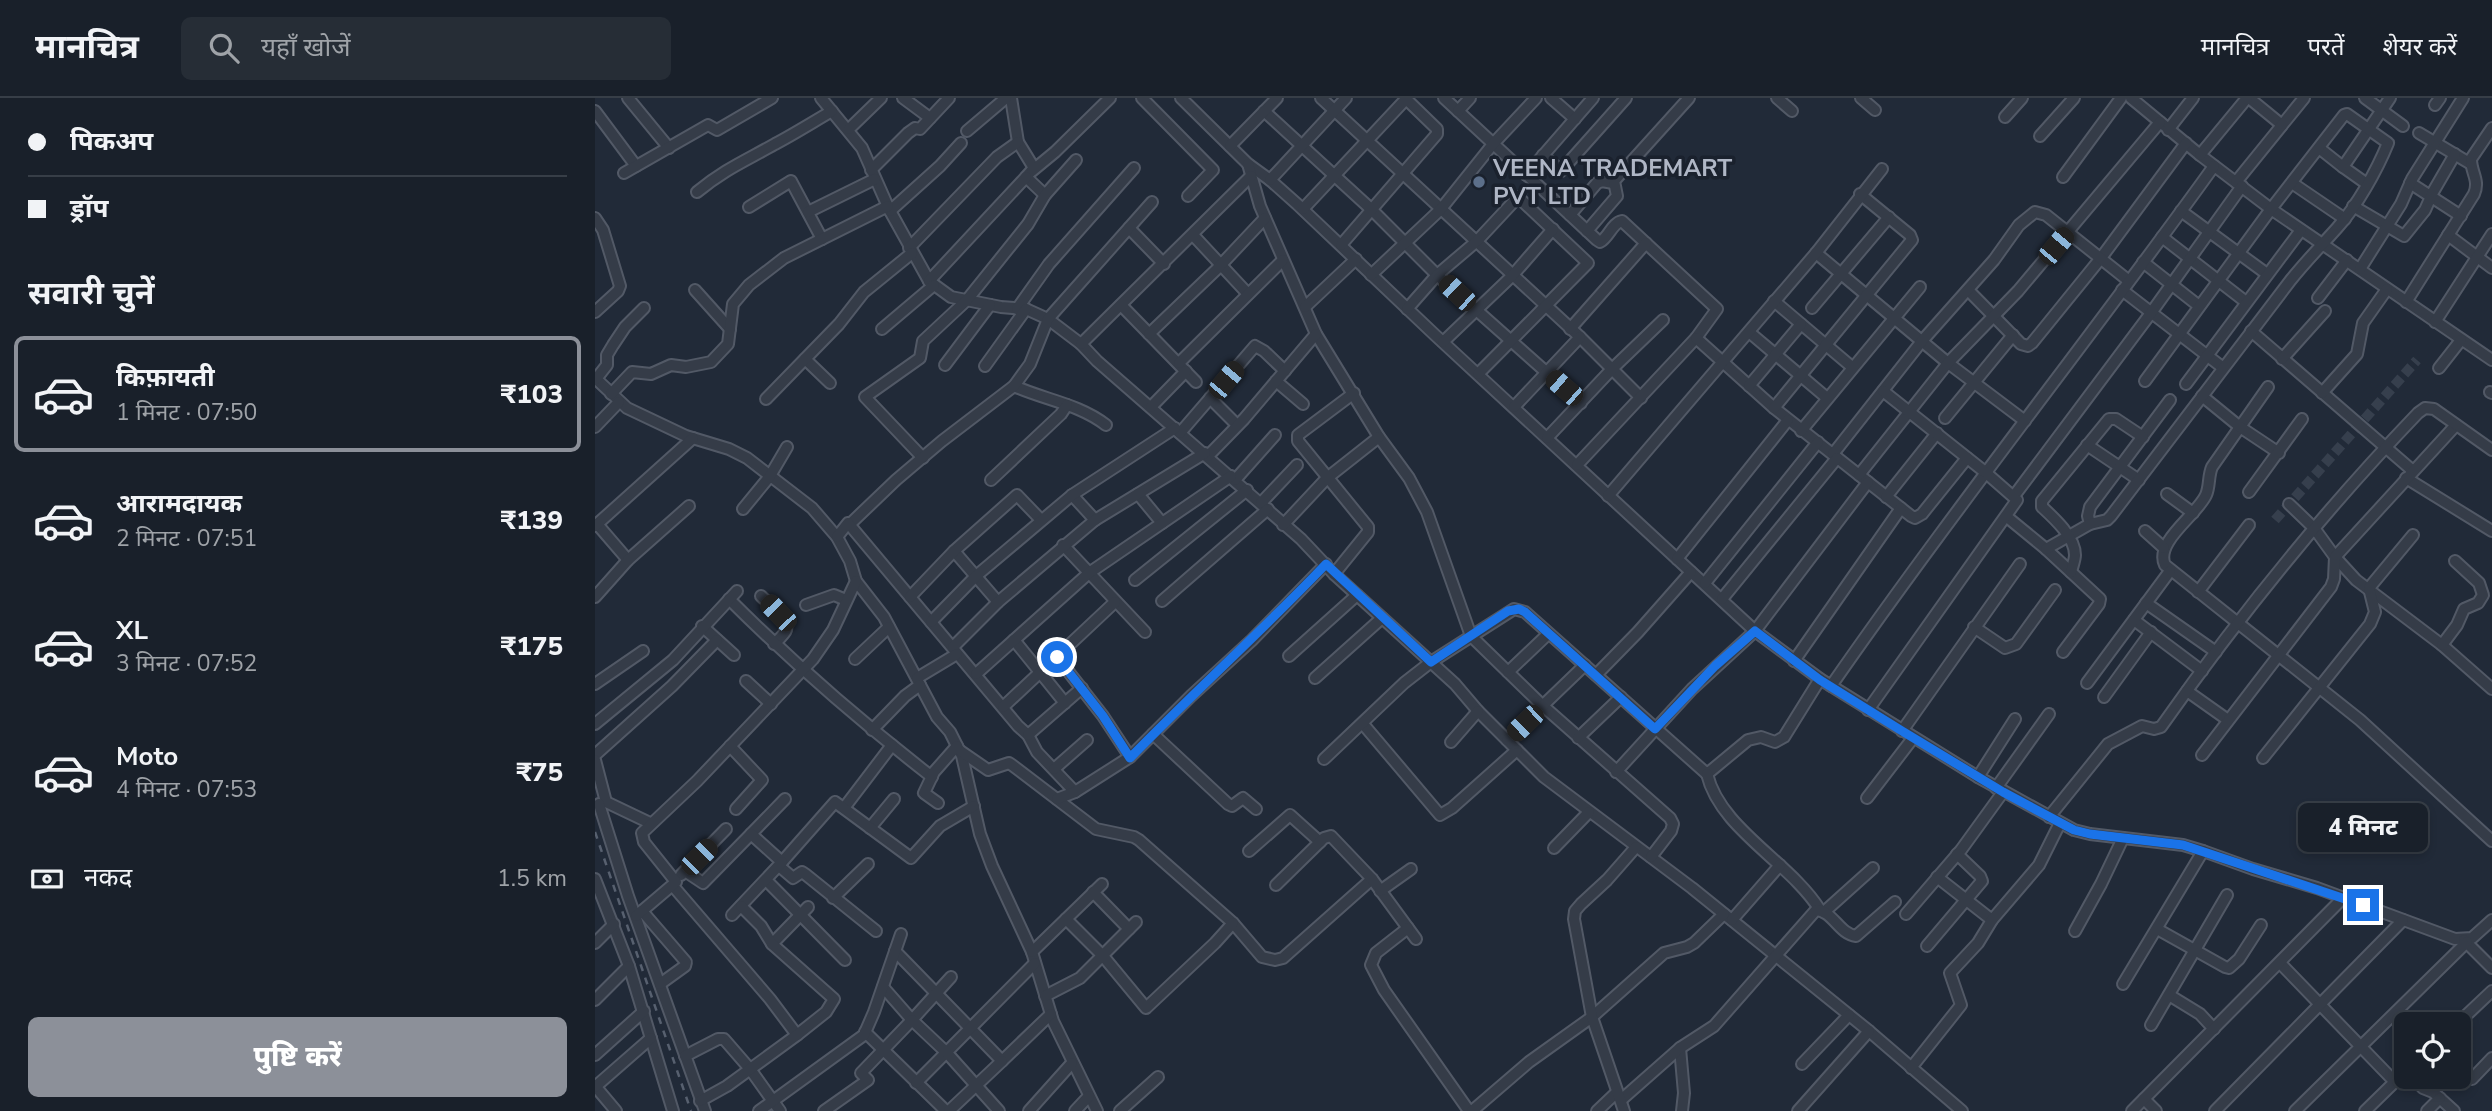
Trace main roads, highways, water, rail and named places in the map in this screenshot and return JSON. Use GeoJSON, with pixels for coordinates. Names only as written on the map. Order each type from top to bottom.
{"type":"FeatureCollection","features":[{"type":"Feature","properties":{"kind":"tunnel"},"geometry":{"type":"LineString","coordinates":[[2275,520],[2417,360]]}},
{"type":"Feature","properties":{"kind":"railway"},"geometry":{"type":"LineString","coordinates":[[595,832],[691,1111]]}},
{"type":"Feature","properties":{"kind":"place","name":"VEENA TRADEMART PVT LTD"},"geometry":{"type":"Point","coordinates":[1479,182]}}]}
